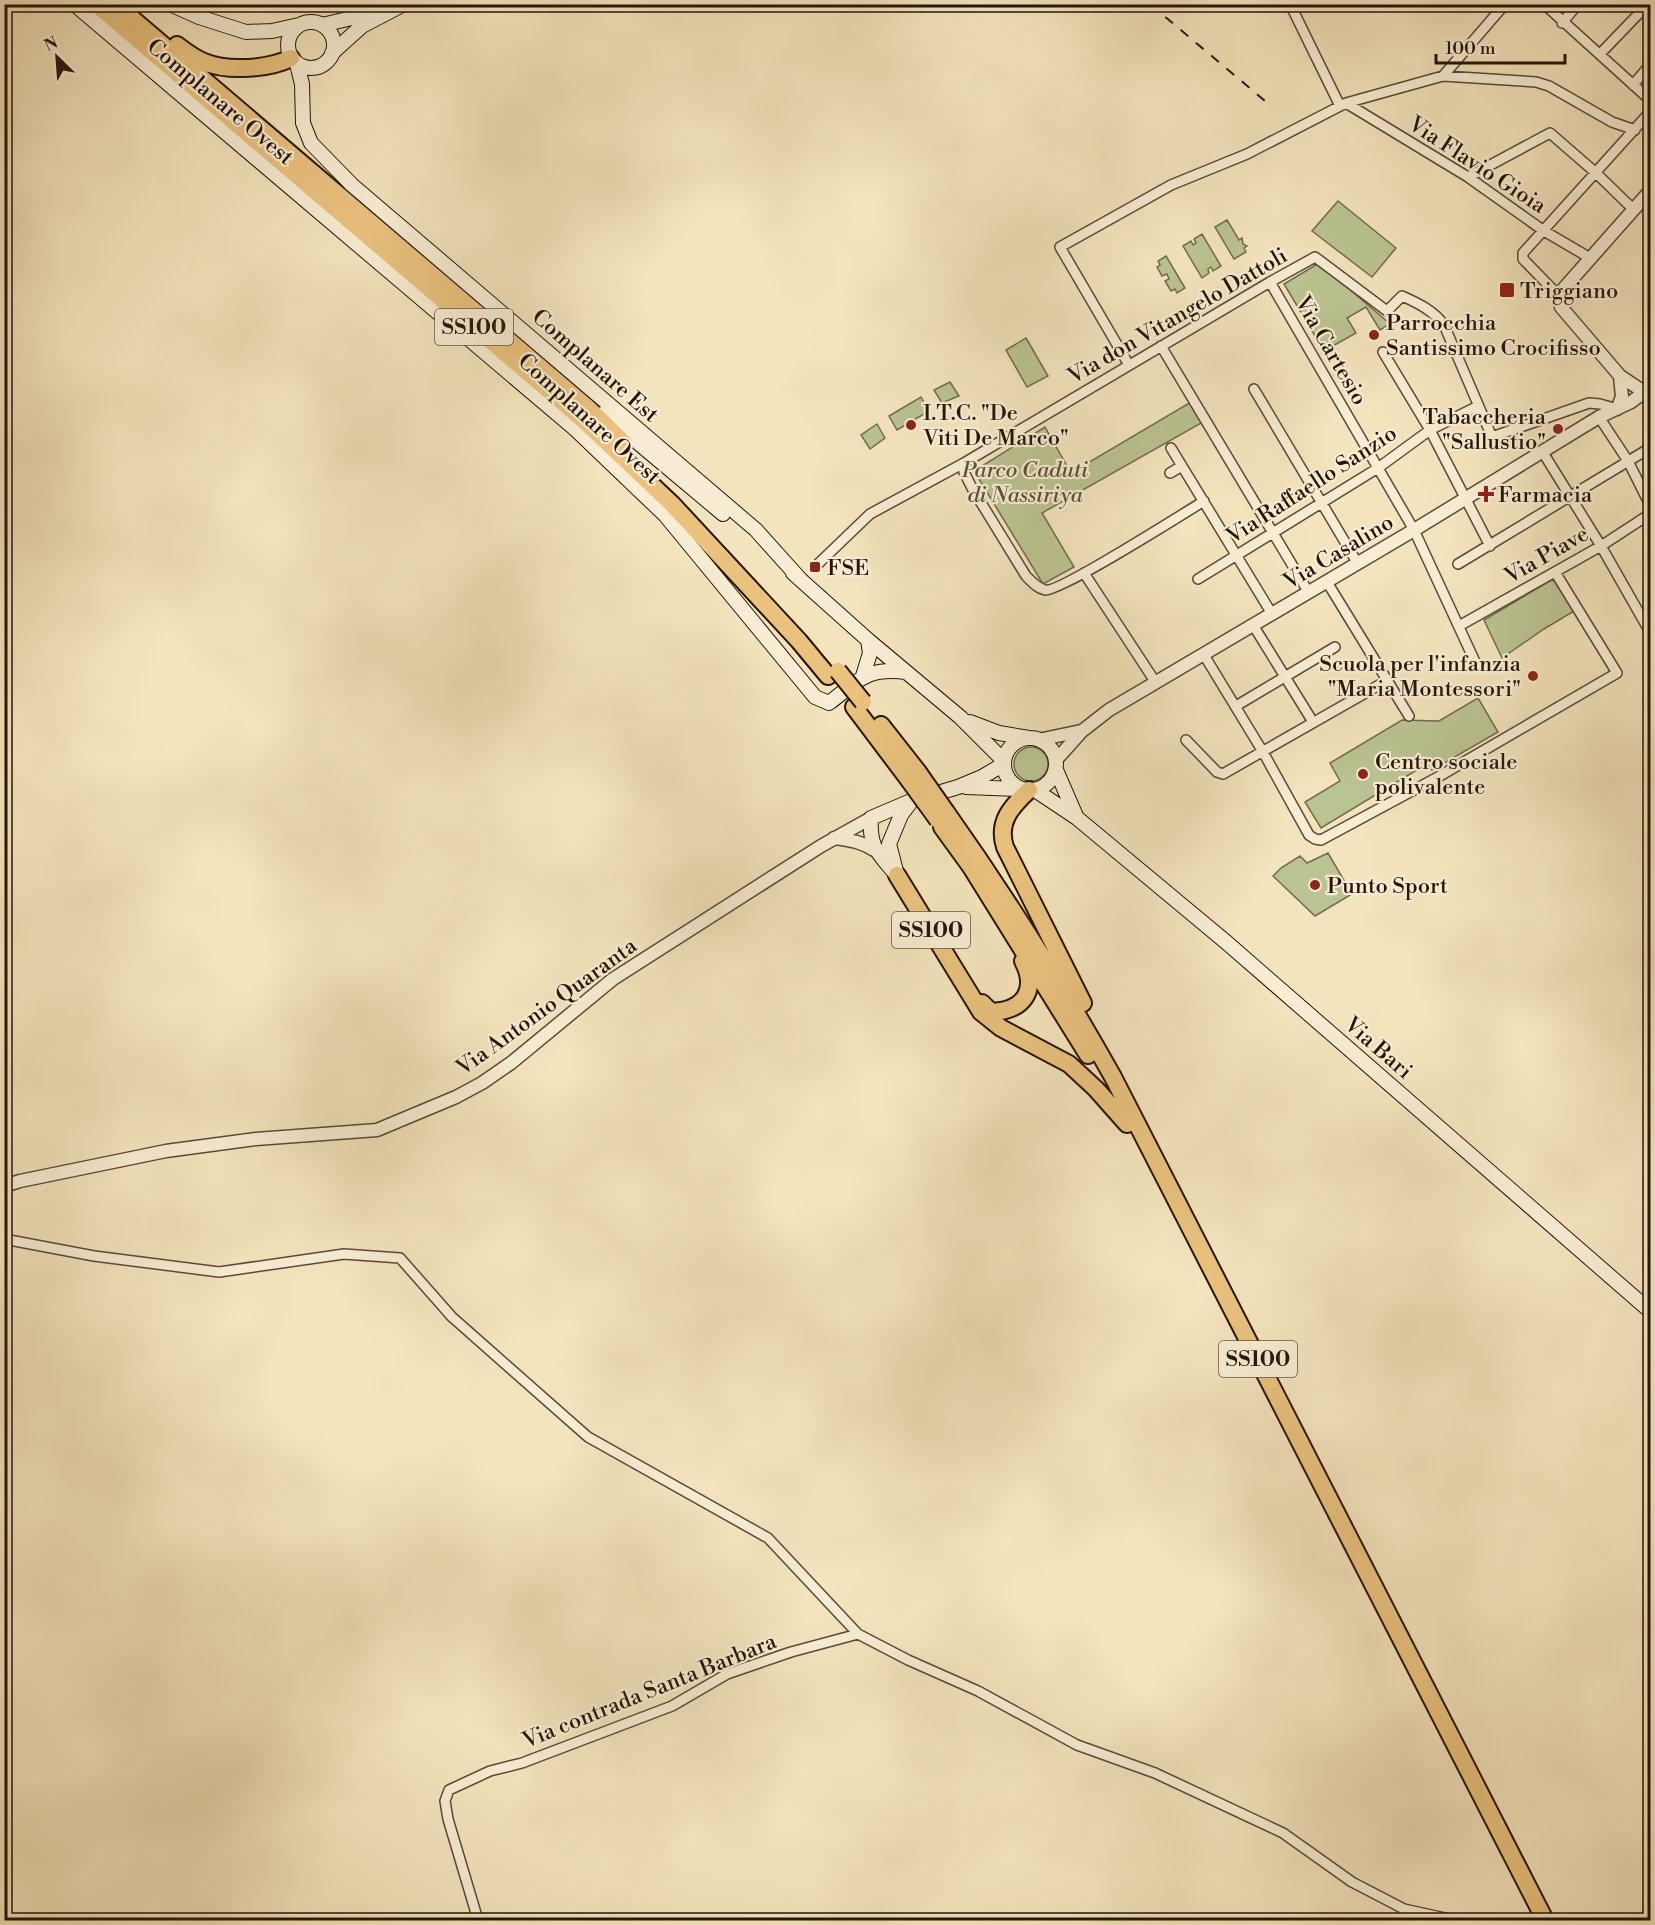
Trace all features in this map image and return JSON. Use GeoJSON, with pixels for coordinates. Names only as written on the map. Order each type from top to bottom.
{"type":"FeatureCollection","features":[{"type":"Feature","properties":{"kind":"highway","name":"SS100"},"geometry":{"type":"LineString","coordinates":[[96,4],[582,419],[672,504],[799,641],[833,674]]}},
{"type":"Feature","properties":{"kind":"highway","name":"SS100"},"geometry":{"type":"LineString","coordinates":[[115,4],[575,398],[678,494],[798,624],[833,674],[942,816],[986,869],[1079,1016],[1113,1077],[1545,1920]]}},
{"type":"Feature","properties":{"kind":"highway"},"geometry":{"type":"LineString","coordinates":[[124,4],[190,54],[205,62],[224,67],[272,66],[292,57]]}},
{"type":"Feature","properties":{"kind":"highway","name":"SS100"},"geometry":{"type":"LineString","coordinates":[[1029,790],[1007,815],[1002,827],[1005,847],[1138,1115],[1173,1191]]}},
{"type":"Feature","properties":{"kind":"highway","name":"SS100"},"geometry":{"type":"LineString","coordinates":[[942,816],[1029,972],[1028,992],[1020,1004],[1005,1012],[991,1012],[964,986]]}},
{"type":"Feature","properties":{"kind":"highway","name":"SS100"},"geometry":{"type":"LineString","coordinates":[[897,875],[981,1012],[1001,1028],[1069,1064],[1096,1089],[1127,1124]]}},
{"type":"Feature","properties":{"kind":"highway","name":"SS100"},"geometry":{"type":"LineString","coordinates":[[987,894],[1071,1026],[1127,1124],[1533,1920]]}},
{"type":"Feature","properties":{"kind":"main road","name":"Complanare Ovest"},"geometry":{"type":"LineString","coordinates":[[74,4],[575,429],[665,515],[815,697],[829,703],[863,676]]}},
{"type":"Feature","properties":{"kind":"main road"},"geometry":{"type":"LineString","coordinates":[[170,4],[199,17],[273,41],[309,68],[326,63],[332,53],[362,26],[404,4]]}},
{"type":"Feature","properties":{"kind":"main road"},"geometry":{"type":"LineString","coordinates":[[246,32],[272,31],[310,22],[322,25],[356,17],[382,4]]}},
{"type":"Feature","properties":{"kind":"main road"},"geometry":{"type":"LineString","coordinates":[[292,57],[289,36],[299,25]]}},
{"type":"Feature","properties":{"kind":"main road"},"geometry":{"type":"LineString","coordinates":[[322,25],[331,34],[332,53]]}},
{"type":"Feature","properties":{"kind":"main road","name":"Complanare Est"},"geometry":{"type":"LineString","coordinates":[[292,57],[302,84],[303,123],[311,143],[352,185],[756,530],[800,579]]}},
{"type":"Feature","properties":{"kind":"main road"},"geometry":{"type":"LineString","coordinates":[[303,104],[309,85],[321,66]]}},
{"type":"Feature","properties":{"kind":"main road"},"geometry":{"type":"LineString","coordinates":[[575,398],[618,426],[800,579],[960,717],[1004,763]]}},
{"type":"Feature","properties":{"kind":"main road"},"geometry":{"type":"LineString","coordinates":[[863,676],[869,662],[868,640]]}},
{"type":"Feature","properties":{"kind":"main road"},"geometry":{"type":"LineString","coordinates":[[863,676],[875,671],[906,672]]}},
{"type":"Feature","properties":{"kind":"main road"},"geometry":{"type":"LineString","coordinates":[[960,717],[999,733],[1035,739],[1047,744],[1053,752],[1069,804],[1077,818]]}},
{"type":"Feature","properties":{"kind":"main road"},"geometry":{"type":"LineString","coordinates":[[1029,790],[1011,782],[1005,772],[1004,763],[1006,753],[1013,745],[1022,740],[1035,739]]}},
{"type":"Feature","properties":{"kind":"main road"},"geometry":{"type":"LineString","coordinates":[[871,818],[911,801],[958,787],[982,777],[1004,763]]}},
{"type":"Feature","properties":{"kind":"main road"},"geometry":{"type":"LineString","coordinates":[[958,787],[1029,790],[1043,787],[1051,780],[1056,765]]}},
{"type":"Feature","properties":{"kind":"main road","name":"Via Bari"},"geometry":{"type":"LineString","coordinates":[[1029,790],[1077,818],[1226,942],[1650,1311]]}},
{"type":"Feature","properties":{"kind":"main road"},"geometry":{"type":"LineString","coordinates":[[889,844],[898,821],[911,801]]}},
{"type":"Feature","properties":{"kind":"main road"},"geometry":{"type":"LineString","coordinates":[[871,818],[882,829],[889,844],[897,875]]}},
{"type":"Feature","properties":{"kind":"main road"},"geometry":{"type":"LineString","coordinates":[[871,818],[870,834],[876,851],[897,875]]}},
{"type":"Feature","properties":{"kind":"street"},"geometry":{"type":"LineString","coordinates":[[1290,4],[1343,105]]}},
{"type":"Feature","properties":{"kind":"street"},"geometry":{"type":"LineString","coordinates":[[1443,76],[1505,4]]}},
{"type":"Feature","properties":{"kind":"street"},"geometry":{"type":"LineString","coordinates":[[1544,4],[1562,23],[1650,100]]}},
{"type":"Feature","properties":{"kind":"street"},"geometry":{"type":"LineString","coordinates":[[1562,23],[1578,4]]}},
{"type":"Feature","properties":{"kind":"street"},"geometry":{"type":"LineString","coordinates":[[1600,54],[1645,8]]}},
{"type":"Feature","properties":{"kind":"street"},"geometry":{"type":"LineString","coordinates":[[1634,85],[1650,65]]}},
{"type":"Feature","properties":{"kind":"street"},"geometry":{"type":"LineString","coordinates":[[1129,364],[1060,247],[1171,185],[1238,158],[1343,105],[1443,76],[1536,82],[1548,86],[1612,122],[1635,130]]}},
{"type":"Feature","properties":{"kind":"street","name":"Via Flavio Gioia"},"geometry":{"type":"LineString","coordinates":[[1343,105],[1468,177],[1544,231],[1590,258]]}},
{"type":"Feature","properties":{"kind":"street"},"geometry":{"type":"LineString","coordinates":[[1647,390],[1620,376],[1561,306],[1558,295],[1523,258],[1523,254],[1650,112]]}},
{"type":"Feature","properties":{"kind":"street"},"geometry":{"type":"LineString","coordinates":[[1468,177],[1550,134],[1596,173],[1634,210]]}},
{"type":"Feature","properties":{"kind":"street"},"geometry":{"type":"LineString","coordinates":[[1558,295],[1650,191]]}},
{"type":"Feature","properties":{"kind":"street","name":"Via don Vitangelo Dattoli"},"geometry":{"type":"LineString","coordinates":[[964,463],[1129,364],[1315,257],[1387,311],[1402,296],[1429,310],[1444,325],[1478,406]]}},
{"type":"Feature","properties":{"kind":"street","name":"Via Cartesio"},"geometry":{"type":"LineString","coordinates":[[1270,282],[1414,530],[1477,666]]}},
{"type":"Feature","properties":{"kind":"street"},"geometry":{"type":"LineString","coordinates":[[1161,346],[1309,593]]}},
{"type":"Feature","properties":{"kind":"street"},"geometry":{"type":"LineString","coordinates":[[1383,352],[1430,430],[1490,546]]}},
{"type":"Feature","properties":{"kind":"street"},"geometry":{"type":"LineString","coordinates":[[1478,406],[1492,437],[1589,403],[1617,409],[1622,397],[1620,376]]}},
{"type":"Feature","properties":{"kind":"street"},"geometry":{"type":"LineString","coordinates":[[1254,389],[1358,564]]}},
{"type":"Feature","properties":{"kind":"street","name":"Via Casalino"},"geometry":{"type":"LineString","coordinates":[[1056,765],[1082,730],[1109,710],[1254,626],[1647,390]]}},
{"type":"Feature","properties":{"kind":"street","name":"Via Raffaello Sanzio"},"geometry":{"type":"LineString","coordinates":[[1198,579],[1378,468],[1430,430],[1478,406]]}},
{"type":"Feature","properties":{"kind":"street"},"geometry":{"type":"LineString","coordinates":[[1599,417],[1628,461],[1650,505]]}},
{"type":"Feature","properties":{"kind":"street"},"geometry":{"type":"LineString","coordinates":[[1172,448],[1272,614]]}},
{"type":"Feature","properties":{"kind":"street"},"geometry":{"type":"LineString","coordinates":[[1458,564],[1650,448]]}},
{"type":"Feature","properties":{"kind":"street"},"geometry":{"type":"LineString","coordinates":[[1542,451],[1650,632]]}},
{"type":"Feature","properties":{"kind":"street"},"geometry":{"type":"LineString","coordinates":[[818,564],[870,514],[964,463],[964,472],[972,488],[1026,576],[1035,586],[1046,591],[1084,573],[1204,501]]}},
{"type":"Feature","properties":{"kind":"street"},"geometry":{"type":"LineString","coordinates":[[1170,473],[1182,466]]}},
{"type":"Feature","properties":{"kind":"street","name":"Via Piave"},"geometry":{"type":"LineString","coordinates":[[1459,626],[1600,546],[1650,514]]}},
{"type":"Feature","properties":{"kind":"street"},"geometry":{"type":"LineString","coordinates":[[1204,655],[1310,835],[1321,840],[1438,777],[1617,673],[1555,572]]}},
{"type":"Feature","properties":{"kind":"street"},"geometry":{"type":"LineString","coordinates":[[1084,573],[1156,683]]}},
{"type":"Feature","properties":{"kind":"street"},"geometry":{"type":"LineString","coordinates":[[1327,582],[1409,717]]}},
{"type":"Feature","properties":{"kind":"street"},"geometry":{"type":"LineString","coordinates":[[1254,626],[1312,722]]}},
{"type":"Feature","properties":{"kind":"street"},"geometry":{"type":"LineString","coordinates":[[1236,706],[1335,647]]}},
{"type":"Feature","properties":{"kind":"street"},"geometry":{"type":"LineString","coordinates":[[1186,740],[1217,772],[1223,774],[1388,680]]}},
{"type":"Feature","properties":{"kind":"street","name":"Via Casalino"},"geometry":{"type":"LineString","coordinates":[[1035,739],[1082,730]]}},
{"type":"Feature","properties":{"kind":"street","name":"Via Antonio Quaranta"},"geometry":{"type":"LineString","coordinates":[[4,1186],[166,1151],[256,1139],[377,1130],[418,1113],[482,1083],[511,1063],[613,979],[834,838],[871,818]]}},
{"type":"Feature","properties":{"kind":"street"},"geometry":{"type":"LineString","coordinates":[[834,838],[855,840],[876,851]]}},
{"type":"Feature","properties":{"kind":"street"},"geometry":{"type":"LineString","coordinates":[[4,1239],[94,1256],[219,1272],[344,1254],[400,1258],[452,1317],[588,1437],[768,1538],[858,1634],[908,1660],[978,1691],[1077,1745],[1155,1773],[1283,1833],[1352,1882],[1404,1909],[1454,1920]]}},
{"type":"Feature","properties":{"kind":"street","name":"Via contrada Santa Barbara"},"geometry":{"type":"LineString","coordinates":[[478,1920],[448,1819],[445,1801],[449,1790],[490,1771],[522,1763],[672,1706],[728,1674],[791,1652],[858,1634]]}},
{"type":"Feature","properties":{"kind":"green space"},"geometry":{"type":"Polygon","coordinates":[[[1338,201],[1396,248],[1372,277],[1312,231],[1338,201]]]}},
{"type":"Feature","properties":{"kind":"green space"},"geometry":{"type":"Polygon","coordinates":[[[1227,220],[1239,240],[1242,238],[1243,244],[1247,246],[1244,248],[1246,252],[1234,259],[1215,227],[1227,220]]]}},
{"type":"Feature","properties":{"kind":"green space"},"geometry":{"type":"Polygon","coordinates":[[[1202,234],[1221,266],[1213,271],[1211,267],[1208,269],[1209,273],[1202,278],[1183,246],[1191,241],[1193,245],[1196,243],[1194,239],[1202,234]]]}},
{"type":"Feature","properties":{"kind":"green space"},"geometry":{"type":"Polygon","coordinates":[[[1166,256],[1185,288],[1177,293],[1175,289],[1171,291],[1165,281],[1169,279],[1167,274],[1162,276],[1157,267],[1160,265],[1158,261],[1166,256]]]}},
{"type":"Feature","properties":{"kind":"green space"},"geometry":{"type":"Polygon","coordinates":[[[1319,263],[1390,324],[1380,330],[1366,307],[1347,318],[1356,333],[1324,351],[1284,284],[1319,263]]]}},
{"type":"Feature","properties":{"kind":"green space"},"geometry":{"type":"Polygon","coordinates":[[[1026,338],[1048,376],[1027,387],[1006,350],[1026,338]]]}},
{"type":"Feature","properties":{"kind":"green space"},"geometry":{"type":"Polygon","coordinates":[[[950,382],[959,396],[942,403],[934,390],[950,382]]]}},
{"type":"Feature","properties":{"kind":"green space"},"geometry":{"type":"Polygon","coordinates":[[[921,397],[929,411],[897,430],[889,416],[921,397]]]}},
{"type":"Feature","properties":{"kind":"green space","name":"Parco Caduti di Nassiriya"},"geometry":{"type":"Polygon","coordinates":[[[1191,402],[1203,422],[1042,513],[1074,567],[1043,584],[974,471],[1045,427],[1071,473],[1191,402]]]}},
{"type":"Feature","properties":{"kind":"green space"},"geometry":{"type":"Polygon","coordinates":[[[877,424],[885,438],[870,449],[861,435],[877,424]]]}},
{"type":"Feature","properties":{"kind":"green space"},"geometry":{"type":"Polygon","coordinates":[[[1553,579],[1574,611],[1502,658],[1484,620],[1553,579]]]}},
{"type":"Feature","properties":{"kind":"green space"},"geometry":{"type":"Polygon","coordinates":[[[1478,698],[1498,732],[1432,770],[1425,765],[1321,828],[1305,802],[1340,781],[1330,763],[1402,720],[1439,721],[1478,698]]]}},
{"type":"Feature","properties":{"kind":"green space"},"geometry":{"type":"Polygon","coordinates":[[[1031,747],[1043,752],[1048,764],[1043,776],[1031,781],[1019,776],[1014,764],[1019,752],[1031,747]]]}},
{"type":"Feature","properties":{"kind":"green space","name":"Punto Sport"},"geometry":{"type":"Polygon","coordinates":[[[1328,853],[1352,894],[1315,916],[1273,876],[1300,856],[1307,863],[1328,853]]]}},
{"type":"Feature","properties":{"kind":"railway"},"geometry":{"type":"LineString","coordinates":[[1150,4],[1271,106]]}},
{"type":"Feature","properties":{"kind":"place","name":"Triggiano"},"geometry":{"type":"Point","coordinates":[1507,290]}},
{"type":"Feature","properties":{"kind":"place","name":"Parrocchia Santissimo Crocifisso"},"geometry":{"type":"Point","coordinates":[1374,335]}},
{"type":"Feature","properties":{"kind":"place","name":"I.T.C. \"De Viti De Marco\""},"geometry":{"type":"Point","coordinates":[911,425]}},
{"type":"Feature","properties":{"kind":"place","name":"Tabaccheria \"Sallustio\""},"geometry":{"type":"Point","coordinates":[1558,429]}},
{"type":"Feature","properties":{"kind":"place","name":"Farmacia"},"geometry":{"type":"Point","coordinates":[1486,494]}},
{"type":"Feature","properties":{"kind":"place","name":"FSE"},"geometry":{"type":"Point","coordinates":[815,567]}},
{"type":"Feature","properties":{"kind":"place","name":"Scuola per l'infanzia \"Maria Montessori\""},"geometry":{"type":"Point","coordinates":[1533,676]}},
{"type":"Feature","properties":{"kind":"place","name":"Centro sociale polivalente"},"geometry":{"type":"Point","coordinates":[1363,774]}},
{"type":"Feature","properties":{"kind":"place","name":"Punto Sport"},"geometry":{"type":"Point","coordinates":[1315,885]}}]}
